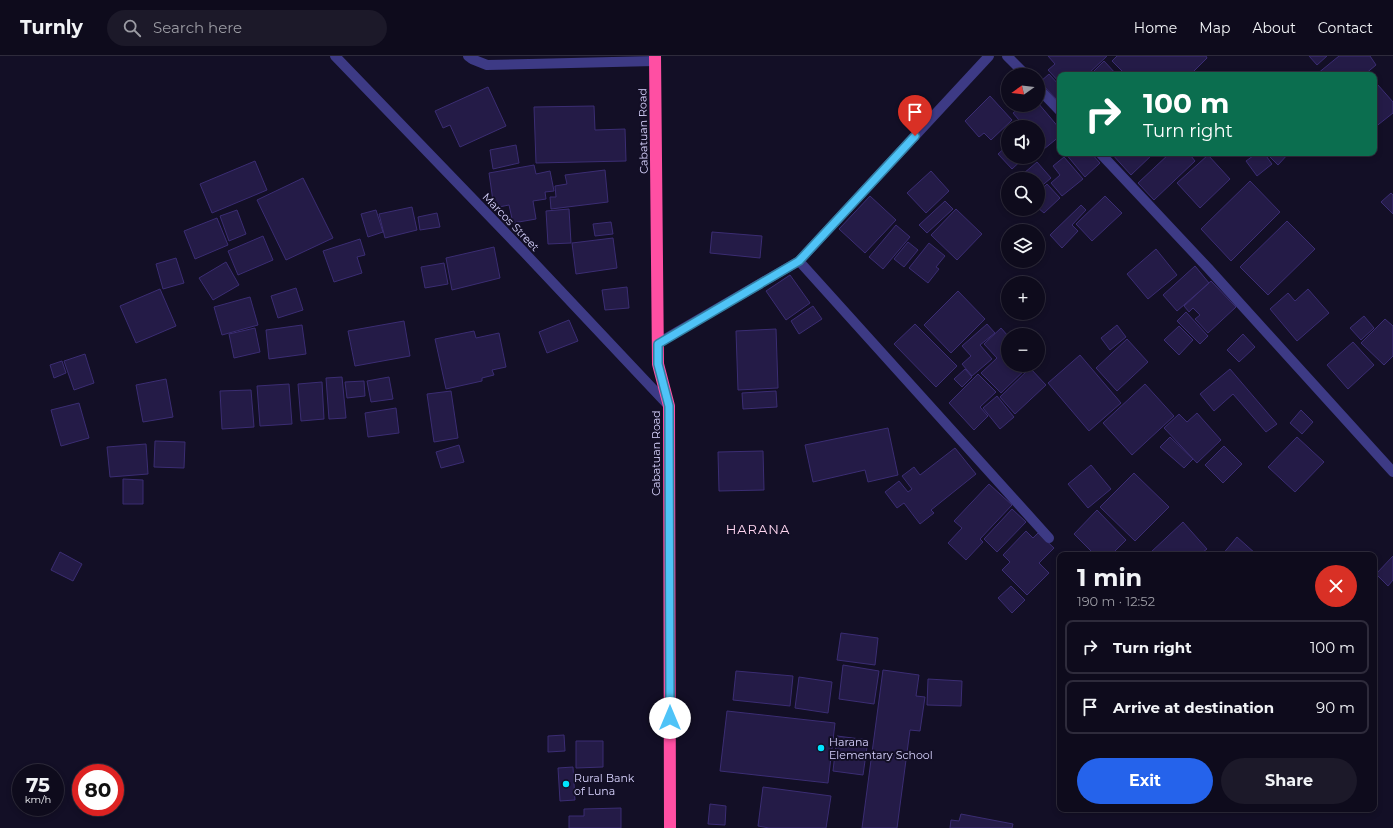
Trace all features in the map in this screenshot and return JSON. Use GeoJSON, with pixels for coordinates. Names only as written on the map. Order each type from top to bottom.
{"type":"FeatureCollection","features":[{"type":"Feature","properties":{"kind":"highway","name":"Cabatuan Road"},"geometry":{"type":"LineString","coordinates":[[655,59],[658,364],[669,406],[670,828]]}},
{"type":"Feature","properties":{"kind":"street","name":"Marcos Street"},"geometry":{"type":"LineString","coordinates":[[335,56],[518,245],[669,406]]}},
{"type":"Feature","properties":{"kind":"street"},"geometry":{"type":"LineString","coordinates":[[468,56],[472,59],[487,61],[655,59]]}},
{"type":"Feature","properties":{"kind":"street"},"geometry":{"type":"LineString","coordinates":[[658,344],[799,261],[989,56]]}},
{"type":"Feature","properties":{"kind":"street"},"geometry":{"type":"LineString","coordinates":[[1008,56],[1019,68]]}},
{"type":"Feature","properties":{"kind":"street"},"geometry":{"type":"LineString","coordinates":[[1045,95],[1057,108]]}},
{"type":"Feature","properties":{"kind":"street"},"geometry":{"type":"LineString","coordinates":[[1103,156],[1208,268],[1393,472]]}},
{"type":"Feature","properties":{"kind":"street"},"geometry":{"type":"LineString","coordinates":[[799,261],[1049,538]]}},
{"type":"Feature","properties":{"kind":"building"},"geometry":{"type":"Polygon","coordinates":[[[1048,56],[1107,56],[1090,72],[1057,72],[1057,80],[1048,70],[1055,64],[1048,56]]]}},
{"type":"Feature","properties":{"kind":"building"},"geometry":{"type":"Polygon","coordinates":[[[1117,56],[1206,56],[1207,58],[1193,72],[1123,72],[1112,61],[1117,56]]]}},
{"type":"Feature","properties":{"kind":"building"},"geometry":{"type":"Polygon","coordinates":[[[1309,56],[1327,56],[1317,65],[1309,56]]]}},
{"type":"Feature","properties":{"kind":"building"},"geometry":{"type":"Polygon","coordinates":[[[1339,56],[1370,56],[1376,65],[1368,72],[1319,72],[1339,56]]]}},
{"type":"Feature","properties":{"kind":"building"},"geometry":{"type":"Polygon","coordinates":[[[1104,61],[1114,72],[1093,72],[1104,61]]]}},
{"type":"Feature","properties":{"kind":"building"},"geometry":{"type":"Polygon","coordinates":[[[1049,74],[1057,83],[1057,100],[1045,87],[1045,78],[1049,74]]]}},
{"type":"Feature","properties":{"kind":"building"},"geometry":{"type":"Polygon","coordinates":[[[1378,85],[1393,102],[1393,113],[1377,126],[1378,85]]]}},
{"type":"Feature","properties":{"kind":"building"},"geometry":{"type":"Polygon","coordinates":[[[488,87],[506,126],[460,147],[450,125],[443,128],[435,111],[488,87]]]}},
{"type":"Feature","properties":{"kind":"building"},"geometry":{"type":"Polygon","coordinates":[[[990,96],[1001,108],[1001,112],[1005,112],[1012,120],[1001,120],[1001,130],[991,140],[984,133],[979,137],[965,121],[990,96]]]}},
{"type":"Feature","properties":{"kind":"building"},"geometry":{"type":"Polygon","coordinates":[[[594,106],[595,130],[625,129],[626,161],[536,163],[534,107],[594,106]]]}},
{"type":"Feature","properties":{"kind":"building"},"geometry":{"type":"Polygon","coordinates":[[[1045,111],[1057,125],[1057,138],[1045,148],[1045,120],[1019,120],[1013,113],[1045,111]]]}},
{"type":"Feature","properties":{"kind":"building"},"geometry":{"type":"Polygon","coordinates":[[[516,145],[519,163],[493,169],[490,150],[516,145]]]}},
{"type":"Feature","properties":{"kind":"building"},"geometry":{"type":"Polygon","coordinates":[[[1068,156],[1094,156],[1100,163],[1085,177],[1068,156]]]}},
{"type":"Feature","properties":{"kind":"building"},"geometry":{"type":"Polygon","coordinates":[[[1114,156],[1151,156],[1131,175],[1114,156]]]}},
{"type":"Feature","properties":{"kind":"building"},"geometry":{"type":"Polygon","coordinates":[[[1167,156],[1191,156],[1195,161],[1154,200],[1138,183],[1167,156]]]}},
{"type":"Feature","properties":{"kind":"building"},"geometry":{"type":"Polygon","coordinates":[[[1207,156],[1209,156],[1230,179],[1200,208],[1177,183],[1207,156]]]}},
{"type":"Feature","properties":{"kind":"building"},"geometry":{"type":"Polygon","coordinates":[[[1253,156],[1266,156],[1272,164],[1257,176],[1246,161],[1253,156]]]}},
{"type":"Feature","properties":{"kind":"building"},"geometry":{"type":"Polygon","coordinates":[[[1269,156],[1286,156],[1278,165],[1269,156]]]}},
{"type":"Feature","properties":{"kind":"building"},"geometry":{"type":"Polygon","coordinates":[[[1064,157],[1083,179],[1062,196],[1051,183],[1060,175],[1053,166],[1064,157]]]}},
{"type":"Feature","properties":{"kind":"building"},"geometry":{"type":"Polygon","coordinates":[[[255,161],[267,190],[212,213],[200,184],[255,161]]]}},
{"type":"Feature","properties":{"kind":"building"},"geometry":{"type":"Polygon","coordinates":[[[1007,164],[1017,164],[1012,169],[1007,164]]]}},
{"type":"Feature","properties":{"kind":"building"},"geometry":{"type":"Polygon","coordinates":[[[1035,164],[1039,164],[1051,178],[1045,183],[1045,172],[1025,172],[1035,164]]]}},
{"type":"Feature","properties":{"kind":"building"},"geometry":{"type":"Polygon","coordinates":[[[534,165],[536,174],[550,171],[554,191],[545,192],[546,199],[533,201],[536,219],[513,223],[509,205],[494,208],[489,173],[534,165]]]}},
{"type":"Feature","properties":{"kind":"building"},"geometry":{"type":"Polygon","coordinates":[[[605,170],[608,202],[551,209],[550,197],[556,197],[555,186],[567,184],[565,175],[605,170]]]}},
{"type":"Feature","properties":{"kind":"building"},"geometry":{"type":"Polygon","coordinates":[[[931,171],[949,191],[926,213],[907,193],[931,171]]]}},
{"type":"Feature","properties":{"kind":"building"},"geometry":{"type":"Polygon","coordinates":[[[303,178],[333,238],[286,260],[257,200],[303,178]]]}},
{"type":"Feature","properties":{"kind":"building"},"geometry":{"type":"Polygon","coordinates":[[[1250,181],[1280,212],[1231,261],[1201,229],[1250,181]]]}},
{"type":"Feature","properties":{"kind":"building"},"geometry":{"type":"Polygon","coordinates":[[[1047,184],[1060,198],[1045,212],[1045,186],[1047,184]]]}},
{"type":"Feature","properties":{"kind":"building"},"geometry":{"type":"Polygon","coordinates":[[[1391,193],[1393,195],[1393,214],[1381,202],[1391,193]]]}},
{"type":"Feature","properties":{"kind":"building"},"geometry":{"type":"Polygon","coordinates":[[[870,196],[896,220],[865,253],[839,229],[870,196]]]}},
{"type":"Feature","properties":{"kind":"building"},"geometry":{"type":"Polygon","coordinates":[[[1105,196],[1122,213],[1092,241],[1076,224],[1105,196]]]}},
{"type":"Feature","properties":{"kind":"building"},"geometry":{"type":"Polygon","coordinates":[[[945,201],[953,209],[927,233],[919,225],[945,201]]]}},
{"type":"Feature","properties":{"kind":"building"},"geometry":{"type":"Polygon","coordinates":[[[1081,205],[1086,210],[1072,225],[1078,231],[1062,248],[1050,235],[1081,205]]]}},
{"type":"Feature","properties":{"kind":"building"},"geometry":{"type":"Polygon","coordinates":[[[412,207],[417,230],[385,238],[379,214],[412,207]]]}},
{"type":"Feature","properties":{"kind":"building"},"geometry":{"type":"Polygon","coordinates":[[[569,209],[571,243],[548,244],[546,211],[569,209]]]}},
{"type":"Feature","properties":{"kind":"building"},"geometry":{"type":"Polygon","coordinates":[[[956,209],[982,234],[957,260],[931,235],[956,209]]]}},
{"type":"Feature","properties":{"kind":"building"},"geometry":{"type":"Polygon","coordinates":[[[237,210],[246,234],[229,241],[220,216],[237,210]]]}},
{"type":"Feature","properties":{"kind":"building"},"geometry":{"type":"Polygon","coordinates":[[[376,210],[383,232],[368,237],[361,214],[376,210]]]}},
{"type":"Feature","properties":{"kind":"building"},"geometry":{"type":"Polygon","coordinates":[[[437,213],[440,227],[420,230],[418,217],[437,213]]]}},
{"type":"Feature","properties":{"kind":"building"},"geometry":{"type":"Polygon","coordinates":[[[217,218],[228,245],[195,259],[184,231],[217,218]]]}},
{"type":"Feature","properties":{"kind":"building"},"geometry":{"type":"Polygon","coordinates":[[[1287,221],[1315,249],[1268,295],[1240,267],[1287,221]]]}},
{"type":"Feature","properties":{"kind":"building"},"geometry":{"type":"Polygon","coordinates":[[[611,222],[613,234],[595,236],[593,224],[611,222]]]}},
{"type":"Feature","properties":{"kind":"building"},"geometry":{"type":"Polygon","coordinates":[[[896,225],[910,237],[883,269],[869,257],[896,225]]]}},
{"type":"Feature","properties":{"kind":"building"},"geometry":{"type":"Polygon","coordinates":[[[712,232],[762,236],[760,258],[710,253],[712,232]]]}},
{"type":"Feature","properties":{"kind":"building"},"geometry":{"type":"Polygon","coordinates":[[[263,236],[273,260],[238,275],[228,251],[263,236]]]}},
{"type":"Feature","properties":{"kind":"building"},"geometry":{"type":"Polygon","coordinates":[[[613,238],[617,268],[576,274],[572,243],[613,238]]]}},
{"type":"Feature","properties":{"kind":"building"},"geometry":{"type":"Polygon","coordinates":[[[360,239],[365,255],[357,257],[362,273],[334,282],[323,251],[360,239]]]}},
{"type":"Feature","properties":{"kind":"building"},"geometry":{"type":"Polygon","coordinates":[[[908,242],[918,250],[904,267],[894,259],[908,242]]]}},
{"type":"Feature","properties":{"kind":"building"},"geometry":{"type":"Polygon","coordinates":[[[929,243],[945,256],[936,267],[939,269],[928,283],[909,268],[929,243]]]}},
{"type":"Feature","properties":{"kind":"building"},"geometry":{"type":"Polygon","coordinates":[[[494,247],[500,278],[452,290],[446,258],[494,247]]]}},
{"type":"Feature","properties":{"kind":"building"},"geometry":{"type":"Polygon","coordinates":[[[1156,249],[1177,275],[1148,299],[1127,274],[1156,249]]]}},
{"type":"Feature","properties":{"kind":"building"},"geometry":{"type":"Polygon","coordinates":[[[176,258],[184,283],[163,289],[156,264],[176,258]]]}},
{"type":"Feature","properties":{"kind":"building"},"geometry":{"type":"Polygon","coordinates":[[[226,262],[239,285],[213,300],[199,278],[226,262]]]}},
{"type":"Feature","properties":{"kind":"building"},"geometry":{"type":"Polygon","coordinates":[[[444,263],[448,284],[425,288],[421,267],[444,263]]]}},
{"type":"Feature","properties":{"kind":"building"},"geometry":{"type":"Polygon","coordinates":[[[1195,266],[1209,283],[1177,311],[1163,295],[1195,266]]]}},
{"type":"Feature","properties":{"kind":"building"},"geometry":{"type":"Polygon","coordinates":[[[790,275],[810,303],[786,320],[766,291],[790,275]]]}},
{"type":"Feature","properties":{"kind":"building"},"geometry":{"type":"Polygon","coordinates":[[[1211,281],[1236,307],[1208,333],[1195,319],[1200,315],[1193,308],[1189,312],[1184,306],[1211,281]]]}},
{"type":"Feature","properties":{"kind":"building"},"geometry":{"type":"Polygon","coordinates":[[[627,287],[629,308],[605,310],[602,290],[627,287]]]}},
{"type":"Feature","properties":{"kind":"building"},"geometry":{"type":"Polygon","coordinates":[[[296,288],[303,310],[278,318],[271,296],[296,288]]]}},
{"type":"Feature","properties":{"kind":"building"},"geometry":{"type":"Polygon","coordinates":[[[160,289],[176,326],[136,343],[120,306],[160,289]]]}},
{"type":"Feature","properties":{"kind":"building"},"geometry":{"type":"Polygon","coordinates":[[[1308,289],[1329,313],[1297,341],[1270,309],[1288,293],[1295,301],[1308,289]]]}},
{"type":"Feature","properties":{"kind":"building"},"geometry":{"type":"Polygon","coordinates":[[[958,291],[985,319],[951,353],[924,325],[958,291]]]}},
{"type":"Feature","properties":{"kind":"building"},"geometry":{"type":"Polygon","coordinates":[[[250,297],[258,325],[222,335],[214,307],[250,297]]]}},
{"type":"Feature","properties":{"kind":"building"},"geometry":{"type":"Polygon","coordinates":[[[813,306],[822,319],[799,334],[791,321],[813,306]]]}},
{"type":"Feature","properties":{"kind":"building"},"geometry":{"type":"Polygon","coordinates":[[[1186,312],[1208,336],[1200,344],[1177,321],[1186,312]]]}},
{"type":"Feature","properties":{"kind":"building"},"geometry":{"type":"Polygon","coordinates":[[[1364,316],[1374,328],[1361,340],[1350,328],[1364,316]]]}},
{"type":"Feature","properties":{"kind":"building"},"geometry":{"type":"Polygon","coordinates":[[[1385,319],[1393,326],[1393,356],[1384,365],[1361,343],[1385,319]]]}},
{"type":"Feature","properties":{"kind":"building"},"geometry":{"type":"Polygon","coordinates":[[[569,320],[578,341],[547,353],[539,332],[569,320]]]}},
{"type":"Feature","properties":{"kind":"building"},"geometry":{"type":"Polygon","coordinates":[[[404,321],[410,356],[355,366],[348,331],[404,321]]]}},
{"type":"Feature","properties":{"kind":"building"},"geometry":{"type":"Polygon","coordinates":[[[915,324],[957,366],[936,387],[894,344],[915,324]]]}},
{"type":"Feature","properties":{"kind":"building"},"geometry":{"type":"Polygon","coordinates":[[[987,324],[995,333],[980,345],[992,359],[972,376],[962,364],[971,356],[962,346],[987,324]]]}},
{"type":"Feature","properties":{"kind":"building"},"geometry":{"type":"Polygon","coordinates":[[[302,325],[306,354],[269,359],[266,330],[302,325]]]}},
{"type":"Feature","properties":{"kind":"building"},"geometry":{"type":"Polygon","coordinates":[[[1117,325],[1126,337],[1110,350],[1101,338],[1117,325]]]}},
{"type":"Feature","properties":{"kind":"building"},"geometry":{"type":"Polygon","coordinates":[[[1179,326],[1193,340],[1179,355],[1164,340],[1179,326]]]}},
{"type":"Feature","properties":{"kind":"building"},"geometry":{"type":"Polygon","coordinates":[[[255,328],[260,352],[234,358],[229,334],[255,328]]]}},
{"type":"Feature","properties":{"kind":"building"},"geometry":{"type":"Polygon","coordinates":[[[1001,328],[1001,372],[1023,372],[1001,393],[981,373],[997,358],[984,344],[1001,328]]]}},
{"type":"Feature","properties":{"kind":"building"},"geometry":{"type":"Polygon","coordinates":[[[776,329],[778,388],[738,390],[736,331],[776,329]]]}},
{"type":"Feature","properties":{"kind":"building"},"geometry":{"type":"Polygon","coordinates":[[[474,331],[476,338],[499,333],[506,367],[492,370],[494,375],[482,378],[482,381],[446,389],[435,339],[474,331]]]}},
{"type":"Feature","properties":{"kind":"building"},"geometry":{"type":"Polygon","coordinates":[[[1243,334],[1255,347],[1239,362],[1227,350],[1243,334]]]}},
{"type":"Feature","properties":{"kind":"building"},"geometry":{"type":"Polygon","coordinates":[[[1127,339],[1148,362],[1117,391],[1096,368],[1127,339]]]}},
{"type":"Feature","properties":{"kind":"building"},"geometry":{"type":"Polygon","coordinates":[[[1353,342],[1374,365],[1348,389],[1327,365],[1353,342]]]}},
{"type":"Feature","properties":{"kind":"building"},"geometry":{"type":"Polygon","coordinates":[[[85,354],[94,383],[74,390],[64,361],[85,354]]]}},
{"type":"Feature","properties":{"kind":"building"},"geometry":{"type":"Polygon","coordinates":[[[1080,355],[1121,403],[1089,431],[1048,383],[1080,355]]]}},
{"type":"Feature","properties":{"kind":"building"},"geometry":{"type":"Polygon","coordinates":[[[62,361],[66,373],[54,378],[50,365],[62,361]]]}},
{"type":"Feature","properties":{"kind":"building"},"geometry":{"type":"Polygon","coordinates":[[[965,369],[972,377],[962,387],[954,379],[965,369]]]}},
{"type":"Feature","properties":{"kind":"building"},"geometry":{"type":"Polygon","coordinates":[[[1230,369],[1277,424],[1266,432],[1233,394],[1214,411],[1200,394],[1230,369]]]}},
{"type":"Feature","properties":{"kind":"building"},"geometry":{"type":"Polygon","coordinates":[[[1026,372],[1034,372],[1046,385],[1015,414],[1000,397],[1026,372]]]}},
{"type":"Feature","properties":{"kind":"building"},"geometry":{"type":"Polygon","coordinates":[[[978,374],[996,392],[980,407],[988,416],[974,430],[949,403],[978,374]]]}},
{"type":"Feature","properties":{"kind":"building"},"geometry":{"type":"Polygon","coordinates":[[[342,377],[346,418],[329,419],[326,378],[342,377]]]}},
{"type":"Feature","properties":{"kind":"building"},"geometry":{"type":"Polygon","coordinates":[[[389,377],[393,399],[371,402],[367,381],[389,377]]]}},
{"type":"Feature","properties":{"kind":"building"},"geometry":{"type":"Polygon","coordinates":[[[166,379],[173,417],[143,422],[136,385],[166,379]]]}},
{"type":"Feature","properties":{"kind":"building"},"geometry":{"type":"Polygon","coordinates":[[[364,381],[365,396],[347,398],[345,382],[364,381]]]}},
{"type":"Feature","properties":{"kind":"building"},"geometry":{"type":"Polygon","coordinates":[[[322,382],[324,419],[301,421],[298,384],[322,382]]]}},
{"type":"Feature","properties":{"kind":"building"},"geometry":{"type":"Polygon","coordinates":[[[289,384],[292,424],[260,426],[257,386],[289,384]]]}},
{"type":"Feature","properties":{"kind":"building"},"geometry":{"type":"Polygon","coordinates":[[[1145,384],[1174,416],[1132,455],[1103,423],[1145,384]]]}},
{"type":"Feature","properties":{"kind":"building"},"geometry":{"type":"Polygon","coordinates":[[[251,390],[254,427],[222,429],[220,391],[251,390]]]}},
{"type":"Feature","properties":{"kind":"building"},"geometry":{"type":"Polygon","coordinates":[[[451,391],[458,438],[434,442],[427,394],[451,391]]]}},
{"type":"Feature","properties":{"kind":"building"},"geometry":{"type":"Polygon","coordinates":[[[776,391],[777,407],[743,409],[742,393],[776,391]]]}},
{"type":"Feature","properties":{"kind":"building"},"geometry":{"type":"Polygon","coordinates":[[[997,396],[1014,417],[1000,429],[983,408],[997,396]]]}},
{"type":"Feature","properties":{"kind":"building"},"geometry":{"type":"Polygon","coordinates":[[[79,403],[89,438],[61,446],[51,410],[79,403]]]}},
{"type":"Feature","properties":{"kind":"building"},"geometry":{"type":"Polygon","coordinates":[[[396,408],[399,433],[368,437],[365,413],[396,408]]]}},
{"type":"Feature","properties":{"kind":"building"},"geometry":{"type":"Polygon","coordinates":[[[1301,410],[1313,422],[1302,434],[1290,423],[1301,410]]]}},
{"type":"Feature","properties":{"kind":"building"},"geometry":{"type":"Polygon","coordinates":[[[1197,413],[1221,440],[1197,463],[1164,428],[1179,414],[1187,422],[1197,413]]]}},
{"type":"Feature","properties":{"kind":"building"},"geometry":{"type":"Polygon","coordinates":[[[888,428],[898,475],[868,482],[865,470],[813,482],[805,445],[888,428]]]}},
{"type":"Feature","properties":{"kind":"building"},"geometry":{"type":"Polygon","coordinates":[[[1170,437],[1193,459],[1184,468],[1160,447],[1170,437]]]}},
{"type":"Feature","properties":{"kind":"building"},"geometry":{"type":"Polygon","coordinates":[[[1297,437],[1324,462],[1295,492],[1268,467],[1297,437]]]}},
{"type":"Feature","properties":{"kind":"building"},"geometry":{"type":"Polygon","coordinates":[[[155,441],[185,442],[184,468],[154,467],[155,441]]]}},
{"type":"Feature","properties":{"kind":"building"},"geometry":{"type":"Polygon","coordinates":[[[146,444],[148,474],[110,477],[107,447],[146,444]]]}},
{"type":"Feature","properties":{"kind":"building"},"geometry":{"type":"Polygon","coordinates":[[[459,445],[464,462],[441,468],[436,452],[459,445]]]}},
{"type":"Feature","properties":{"kind":"building"},"geometry":{"type":"Polygon","coordinates":[[[1224,446],[1242,464],[1223,483],[1205,465],[1224,446]]]}},
{"type":"Feature","properties":{"kind":"building"},"geometry":{"type":"Polygon","coordinates":[[[955,448],[976,474],[931,510],[934,513],[920,524],[904,503],[897,508],[885,492],[899,481],[908,492],[912,489],[902,476],[914,467],[920,475],[955,448]]]}},
{"type":"Feature","properties":{"kind":"building"},"geometry":{"type":"Polygon","coordinates":[[[763,451],[764,490],[719,491],[718,452],[763,451]]]}},
{"type":"Feature","properties":{"kind":"building"},"geometry":{"type":"Polygon","coordinates":[[[1091,465],[1111,489],[1088,508],[1068,484],[1091,465]]]}},
{"type":"Feature","properties":{"kind":"building"},"geometry":{"type":"Polygon","coordinates":[[[1134,473],[1169,507],[1135,541],[1100,507],[1134,473]]]}},
{"type":"Feature","properties":{"kind":"building"},"geometry":{"type":"Polygon","coordinates":[[[123,479],[143,480],[143,504],[123,504],[123,479]]]}},
{"type":"Feature","properties":{"kind":"building"},"geometry":{"type":"Polygon","coordinates":[[[989,484],[1012,505],[980,539],[983,542],[966,560],[948,543],[962,528],[954,521],[989,484]]]}},
{"type":"Feature","properties":{"kind":"building"},"geometry":{"type":"Polygon","coordinates":[[[1012,509],[1026,522],[997,552],[984,539],[1012,509]]]}},
{"type":"Feature","properties":{"kind":"building"},"geometry":{"type":"Polygon","coordinates":[[[1097,510],[1126,540],[1114,552],[1092,552],[1074,534],[1097,510]]]}},
{"type":"Feature","properties":{"kind":"building"},"geometry":{"type":"Polygon","coordinates":[[[1183,522],[1207,549],[1203,552],[1151,552],[1183,522]]]}},
{"type":"Feature","properties":{"kind":"building"},"geometry":{"type":"Polygon","coordinates":[[[1026,531],[1033,538],[1038,533],[1054,548],[1039,563],[1049,573],[1027,595],[1002,570],[1010,562],[1003,555],[1026,531]]]}},
{"type":"Feature","properties":{"kind":"building"},"geometry":{"type":"Polygon","coordinates":[[[1237,537],[1254,552],[1224,552],[1237,537]]]}},
{"type":"Feature","properties":{"kind":"building"},"geometry":{"type":"Polygon","coordinates":[[[60,552],[82,564],[73,581],[51,570],[60,552]]]}},
{"type":"Feature","properties":{"kind":"building"},"geometry":{"type":"Polygon","coordinates":[[[1393,556],[1393,580],[1388,586],[1377,575],[1377,573],[1393,556]]]}},
{"type":"Feature","properties":{"kind":"building"},"geometry":{"type":"Polygon","coordinates":[[[1011,586],[1025,600],[1012,613],[998,598],[1011,586]]]}},
{"type":"Feature","properties":{"kind":"building"},"geometry":{"type":"Polygon","coordinates":[[[841,633],[878,638],[875,665],[837,660],[841,633]]]}},
{"type":"Feature","properties":{"kind":"building"},"geometry":{"type":"Polygon","coordinates":[[[843,665],[879,671],[874,704],[839,699],[843,665]]]}},
{"type":"Feature","properties":{"kind":"building"},"geometry":{"type":"Polygon","coordinates":[[[883,670],[919,675],[916,696],[925,697],[920,731],[910,730],[897,828],[862,828],[883,670]]]}},
{"type":"Feature","properties":{"kind":"building"},"geometry":{"type":"Polygon","coordinates":[[[736,671],[793,676],[790,706],[733,700],[736,671]]]}},
{"type":"Feature","properties":{"kind":"building"},"geometry":{"type":"Polygon","coordinates":[[[799,677],[832,682],[828,713],[795,708],[799,677]]]}},
{"type":"Feature","properties":{"kind":"building"},"geometry":{"type":"Polygon","coordinates":[[[928,679],[962,681],[961,706],[927,705],[928,679]]]}},
{"type":"Feature","properties":{"kind":"building"},"geometry":{"type":"Polygon","coordinates":[[[727,711],[835,723],[828,783],[720,771],[727,711]]]}},
{"type":"Feature","properties":{"kind":"building"},"geometry":{"type":"Polygon","coordinates":[[[564,735],[565,751],[548,752],[548,736],[564,735]]]}},
{"type":"Feature","properties":{"kind":"building"},"geometry":{"type":"Polygon","coordinates":[[[837,736],[868,740],[863,775],[833,771],[837,736]]]}},
{"type":"Feature","properties":{"kind":"building"},"geometry":{"type":"Polygon","coordinates":[[[576,741],[603,741],[603,767],[576,768],[576,741]]]}},
{"type":"Feature","properties":{"kind":"building","name":"Rural Bank of Luna"},"geometry":{"type":"Polygon","coordinates":[[[573,767],[575,800],[560,801],[558,768],[573,767]]]}},
{"type":"Feature","properties":{"kind":"building"},"geometry":{"type":"Polygon","coordinates":[[[763,787],[831,796],[826,828],[769,828],[758,826],[763,787]]]}},
{"type":"Feature","properties":{"kind":"building"},"geometry":{"type":"Polygon","coordinates":[[[710,804],[726,806],[725,825],[708,824],[710,804]]]}},
{"type":"Feature","properties":{"kind":"building"},"geometry":{"type":"Polygon","coordinates":[[[621,808],[621,828],[569,828],[569,816],[584,816],[584,809],[621,808]]]}},
{"type":"Feature","properties":{"kind":"building"},"geometry":{"type":"Polygon","coordinates":[[[961,814],[1013,824],[1012,828],[950,828],[951,820],[959,821],[961,814]]]}},
{"type":"Feature","properties":{"kind":"place","name":"Harana Elementary School"},"geometry":{"type":"Point","coordinates":[821,748]}},
{"type":"Feature","properties":{"kind":"place","name":"Rural Bank of Luna"},"geometry":{"type":"Point","coordinates":[566,784]}},
{"type":"Feature","properties":{"kind":"district","name":"HARANA"},"geometry":{"type":"Point","coordinates":[758,529]}},
{"type":"Feature","properties":{"kind":"route"},"geometry":{"type":"LineString","coordinates":[[670,718],[669,406],[658,364],[658,344],[799,261],[915,136]]}}]}
